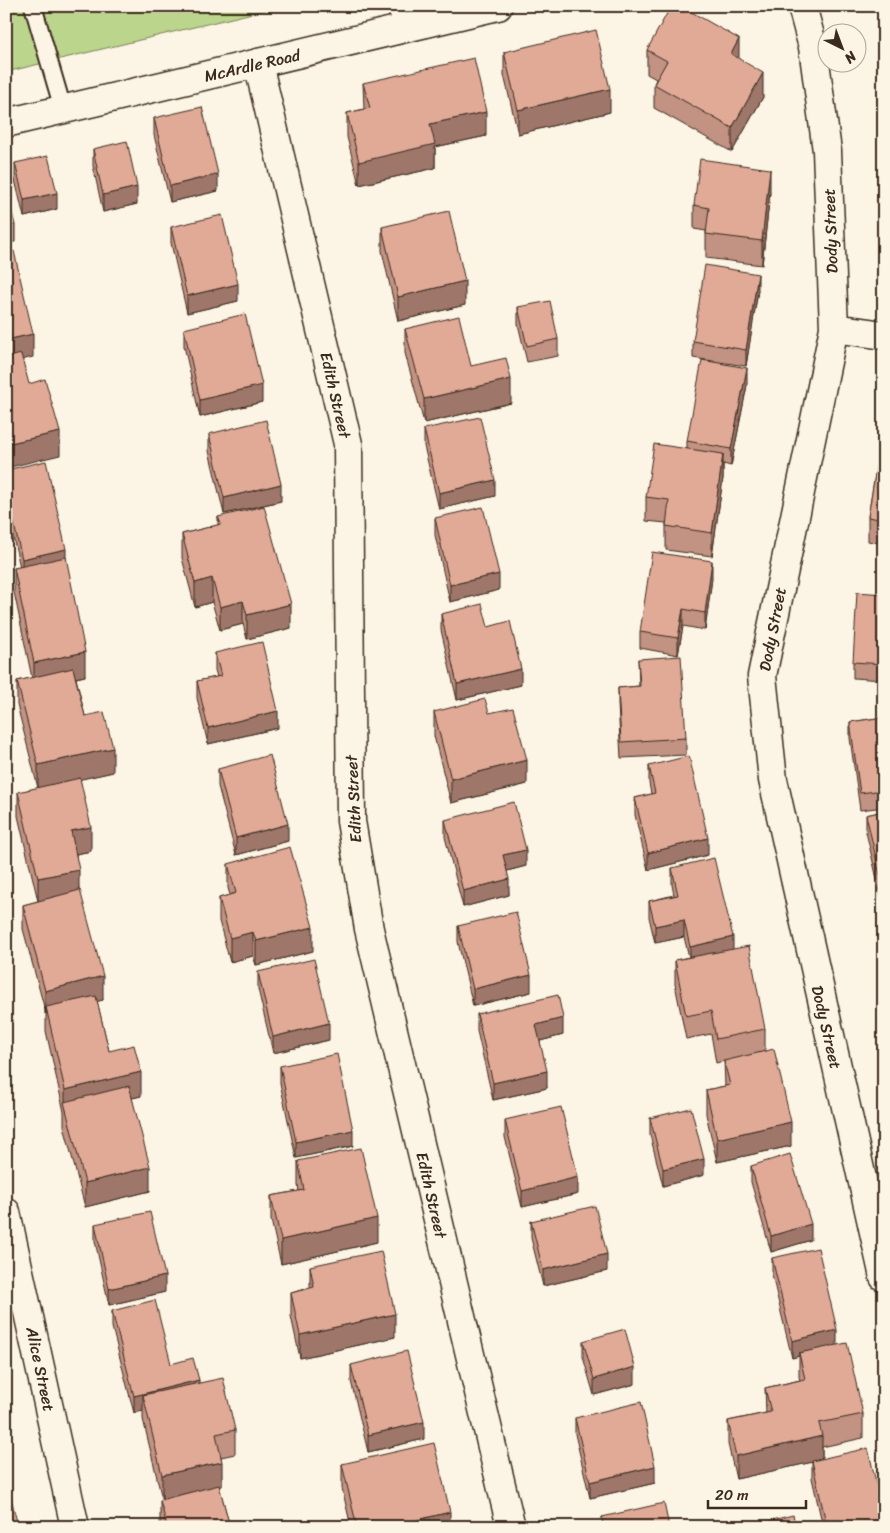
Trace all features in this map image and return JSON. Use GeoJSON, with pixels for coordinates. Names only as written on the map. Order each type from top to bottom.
{"type":"FeatureCollection","features":[{"type":"Feature","properties":{"kind":"street","name":"McArdle Road"},"geometry":{"type":"LineString","coordinates":[[6,123],[258,63],[400,17],[498,6]]}},
{"type":"Feature","properties":{"kind":"street","name":"Dody Street"},"geometry":{"type":"LineString","coordinates":[[802,6],[813,48],[827,151],[834,328],[762,676],[773,780],[884,1277]]}},
{"type":"Feature","properties":{"kind":"street","name":"Edith Street"},"geometry":{"type":"LineString","coordinates":[[258,63],[348,444],[351,821],[369,929],[511,1527]]}},
{"type":"Feature","properties":{"kind":"street"},"geometry":{"type":"LineString","coordinates":[[834,328],[884,335]]}},
{"type":"Feature","properties":{"kind":"street","name":"Alice Street"},"geometry":{"type":"LineString","coordinates":[[6,1212],[75,1527]]}},
{"type":"Feature","properties":{"kind":"lane"},"geometry":{"type":"LineString","coordinates":[[33,6],[63,110]]}},
{"type":"Feature","properties":{"kind":"green space"},"geometry":{"type":"Polygon","coordinates":[[[6,6],[282,6],[6,72],[6,6]]]}},
{"type":"Feature","properties":{"kind":"building"},"geometry":{"type":"Polygon","coordinates":[[[671,6],[681,6],[739,39],[731,54],[763,73],[732,128],[654,84],[667,61],[647,50],[671,6]]]}},
{"type":"Feature","properties":{"kind":"building"},"geometry":{"type":"Polygon","coordinates":[[[596,30],[610,89],[518,110],[504,52],[596,30]]]}},
{"type":"Feature","properties":{"kind":"building"},"geometry":{"type":"Polygon","coordinates":[[[474,58],[486,112],[430,124],[435,144],[359,162],[347,113],[370,108],[363,83],[474,58]]]}},
{"type":"Feature","properties":{"kind":"building"},"geometry":{"type":"Polygon","coordinates":[[[202,107],[218,174],[170,186],[154,118],[202,107]]]}},
{"type":"Feature","properties":{"kind":"building"},"geometry":{"type":"Polygon","coordinates":[[[127,141],[137,187],[103,195],[93,149],[127,141]]]}},
{"type":"Feature","properties":{"kind":"building"},"geometry":{"type":"Polygon","coordinates":[[[48,156],[57,193],[24,200],[15,163],[48,156]]]}},
{"type":"Feature","properties":{"kind":"building"},"geometry":{"type":"Polygon","coordinates":[[[700,159],[770,169],[762,241],[706,234],[709,208],[694,205],[700,159]]]}},
{"type":"Feature","properties":{"kind":"building"},"geometry":{"type":"Polygon","coordinates":[[[6,187],[15,225],[6,227],[6,187]]]}},
{"type":"Feature","properties":{"kind":"building"},"geometry":{"type":"Polygon","coordinates":[[[449,211],[465,281],[398,297],[382,227],[449,211]]]}},
{"type":"Feature","properties":{"kind":"building"},"geometry":{"type":"Polygon","coordinates":[[[222,215],[238,284],[187,296],[171,227],[222,215]]]}},
{"type":"Feature","properties":{"kind":"building"},"geometry":{"type":"Polygon","coordinates":[[[14,251],[33,334],[6,340],[6,253],[14,251]]]}},
{"type":"Feature","properties":{"kind":"building"},"geometry":{"type":"Polygon","coordinates":[[[705,265],[758,274],[746,350],[693,341],[705,265]]]}},
{"type":"Feature","properties":{"kind":"building"},"geometry":{"type":"Polygon","coordinates":[[[550,301],[558,339],[527,346],[518,307],[550,301]]]}},
{"type":"Feature","properties":{"kind":"building"},"geometry":{"type":"Polygon","coordinates":[[[245,314],[262,385],[200,400],[184,329],[245,314]]]}},
{"type":"Feature","properties":{"kind":"building"},"geometry":{"type":"Polygon","coordinates":[[[459,316],[471,366],[506,358],[511,379],[424,399],[405,329],[459,316]]]}},
{"type":"Feature","properties":{"kind":"building"},"geometry":{"type":"Polygon","coordinates":[[[21,354],[29,384],[45,379],[60,432],[6,444],[6,358],[21,354]]]}},
{"type":"Feature","properties":{"kind":"building"},"geometry":{"type":"Polygon","coordinates":[[[702,360],[747,368],[731,449],[687,441],[702,360]]]}},
{"type":"Feature","properties":{"kind":"building"},"geometry":{"type":"Polygon","coordinates":[[[480,417],[495,480],[439,493],[424,429],[480,417]]]}},
{"type":"Feature","properties":{"kind":"building"},"geometry":{"type":"Polygon","coordinates":[[[266,420],[281,484],[224,498],[209,434],[266,420]]]}},
{"type":"Feature","properties":{"kind":"building"},"geometry":{"type":"Polygon","coordinates":[[[884,420],[884,520],[868,517],[884,420]]]}},
{"type":"Feature","properties":{"kind":"building"},"geometry":{"type":"Polygon","coordinates":[[[654,444],[723,454],[712,533],[666,526],[669,500],[646,497],[654,444]]]}},
{"type":"Feature","properties":{"kind":"building"},"geometry":{"type":"Polygon","coordinates":[[[46,461],[66,549],[22,559],[6,490],[6,470],[46,461]]]}},
{"type":"Feature","properties":{"kind":"building"},"geometry":{"type":"Polygon","coordinates":[[[264,506],[291,604],[247,615],[243,601],[220,607],[212,578],[195,583],[182,534],[221,524],[218,517],[264,506]]]}},
{"type":"Feature","properties":{"kind":"building"},"geometry":{"type":"Polygon","coordinates":[[[483,507],[499,574],[450,585],[435,518],[483,507]]]}},
{"type":"Feature","properties":{"kind":"building"},"geometry":{"type":"Polygon","coordinates":[[[652,552],[712,561],[705,613],[683,609],[678,638],[640,632],[652,552]]]}},
{"type":"Feature","properties":{"kind":"building"},"geometry":{"type":"Polygon","coordinates":[[[66,557],[85,652],[34,663],[14,568],[66,557]]]}},
{"type":"Feature","properties":{"kind":"building"},"geometry":{"type":"Polygon","coordinates":[[[857,592],[884,594],[884,664],[853,662],[857,592]]]}},
{"type":"Feature","properties":{"kind":"building"},"geometry":{"type":"Polygon","coordinates":[[[482,604],[488,627],[510,621],[521,669],[457,684],[441,614],[482,604]]]}},
{"type":"Feature","properties":{"kind":"building"},"geometry":{"type":"Polygon","coordinates":[[[262,642],[278,711],[208,728],[197,681],[221,676],[215,653],[262,642]]]}},
{"type":"Feature","properties":{"kind":"building"},"geometry":{"type":"Polygon","coordinates":[[[681,656],[686,738],[621,742],[618,688],[640,686],[638,659],[681,656]]]}},
{"type":"Feature","properties":{"kind":"building"},"geometry":{"type":"Polygon","coordinates":[[[73,668],[85,716],[104,712],[113,748],[38,765],[17,681],[73,668]]]}},
{"type":"Feature","properties":{"kind":"building"},"geometry":{"type":"Polygon","coordinates":[[[485,699],[489,713],[513,708],[527,760],[451,779],[434,712],[485,699]]]}},
{"type":"Feature","properties":{"kind":"building"},"geometry":{"type":"Polygon","coordinates":[[[884,717],[884,790],[860,793],[850,722],[884,717]]]}},
{"type":"Feature","properties":{"kind":"building"},"geometry":{"type":"Polygon","coordinates":[[[270,755],[288,824],[236,838],[218,769],[270,755]]]}},
{"type":"Feature","properties":{"kind":"building"},"geometry":{"type":"Polygon","coordinates":[[[689,756],[708,838],[648,853],[635,798],[655,793],[649,766],[689,756]]]}},
{"type":"Feature","properties":{"kind":"building"},"geometry":{"type":"Polygon","coordinates":[[[80,778],[91,827],[71,831],[79,870],[38,878],[18,792],[80,778]]]}},
{"type":"Feature","properties":{"kind":"building"},"geometry":{"type":"Polygon","coordinates":[[[514,802],[526,850],[503,855],[509,879],[463,891],[445,820],[514,802]]]}},
{"type":"Feature","properties":{"kind":"building"},"geometry":{"type":"Polygon","coordinates":[[[884,811],[884,892],[866,815],[884,811]]]}},
{"type":"Feature","properties":{"kind":"building"},"geometry":{"type":"Polygon","coordinates":[[[290,847],[313,927],[256,941],[253,932],[230,938],[219,898],[236,893],[228,864],[290,847]]]}},
{"type":"Feature","properties":{"kind":"building"},"geometry":{"type":"Polygon","coordinates":[[[714,858],[733,937],[690,947],[684,920],[655,926],[649,901],[678,895],[672,868],[714,858]]]}},
{"type":"Feature","properties":{"kind":"building"},"geometry":{"type":"Polygon","coordinates":[[[80,890],[103,976],[45,991],[23,905],[80,890]]]}},
{"type":"Feature","properties":{"kind":"building"},"geometry":{"type":"Polygon","coordinates":[[[516,912],[531,975],[473,989],[458,926],[516,912]]]}},
{"type":"Feature","properties":{"kind":"building"},"geometry":{"type":"Polygon","coordinates":[[[749,946],[765,1029],[716,1039],[711,1011],[686,1016],[675,960],[749,946]]]}},
{"type":"Feature","properties":{"kind":"building"},"geometry":{"type":"Polygon","coordinates":[[[314,959],[329,1023],[273,1037],[258,972],[314,959]]]}},
{"type":"Feature","properties":{"kind":"building"},"geometry":{"type":"Polygon","coordinates":[[[558,995],[563,1018],[536,1025],[547,1071],[493,1083],[477,1014],[558,995]]]}},
{"type":"Feature","properties":{"kind":"building"},"geometry":{"type":"Polygon","coordinates":[[[96,996],[109,1051],[134,1045],[141,1072],[65,1090],[46,1007],[96,996]]]}},
{"type":"Feature","properties":{"kind":"building"},"geometry":{"type":"Polygon","coordinates":[[[774,1049],[791,1122],[717,1139],[706,1090],[730,1085],[724,1061],[774,1049]]]}},
{"type":"Feature","properties":{"kind":"building"},"geometry":{"type":"Polygon","coordinates":[[[337,1054],[353,1130],[296,1142],[280,1066],[337,1054]]]}},
{"type":"Feature","properties":{"kind":"building"},"geometry":{"type":"Polygon","coordinates":[[[129,1086],[150,1167],[85,1183],[64,1102],[129,1086]]]}},
{"type":"Feature","properties":{"kind":"building"},"geometry":{"type":"Polygon","coordinates":[[[561,1107],[578,1177],[522,1191],[505,1120],[561,1107]]]}},
{"type":"Feature","properties":{"kind":"building"},"geometry":{"type":"Polygon","coordinates":[[[691,1108],[704,1159],[663,1169],[650,1118],[691,1108]]]}},
{"type":"Feature","properties":{"kind":"building"},"geometry":{"type":"Polygon","coordinates":[[[361,1148],[377,1218],[281,1240],[271,1196],[304,1190],[298,1161],[361,1148]]]}},
{"type":"Feature","properties":{"kind":"building"},"geometry":{"type":"Polygon","coordinates":[[[790,1154],[811,1224],[771,1236],[751,1166],[790,1154]]]}},
{"type":"Feature","properties":{"kind":"building"},"geometry":{"type":"Polygon","coordinates":[[[595,1206],[607,1254],[543,1270],[531,1221],[595,1206]]]}},
{"type":"Feature","properties":{"kind":"building"},"geometry":{"type":"Polygon","coordinates":[[[150,1212],[165,1276],[109,1289],[95,1224],[150,1212]]]}},
{"type":"Feature","properties":{"kind":"building"},"geometry":{"type":"Polygon","coordinates":[[[818,1248],[837,1330],[792,1341],[772,1258],[818,1248]]]}},
{"type":"Feature","properties":{"kind":"building"},"geometry":{"type":"Polygon","coordinates":[[[381,1251],[395,1314],[300,1335],[291,1293],[314,1287],[310,1266],[381,1251]]]}},
{"type":"Feature","properties":{"kind":"building"},"geometry":{"type":"Polygon","coordinates":[[[155,1300],[171,1364],[193,1358],[199,1380],[134,1396],[112,1311],[155,1300]]]}},
{"type":"Feature","properties":{"kind":"building"},"geometry":{"type":"Polygon","coordinates":[[[625,1329],[635,1367],[594,1379],[583,1341],[625,1329]]]}},
{"type":"Feature","properties":{"kind":"building"},"geometry":{"type":"Polygon","coordinates":[[[847,1343],[863,1414],[819,1423],[822,1436],[736,1456],[728,1421],[771,1412],[765,1388],[805,1379],[799,1353],[847,1343]]]}},
{"type":"Feature","properties":{"kind":"building"},"geometry":{"type":"Polygon","coordinates":[[[407,1351],[424,1422],[368,1435],[351,1365],[407,1351]]]}},
{"type":"Feature","properties":{"kind":"building"},"geometry":{"type":"Polygon","coordinates":[[[223,1378],[235,1430],[216,1434],[222,1462],[162,1475],[143,1395],[223,1378]]]}},
{"type":"Feature","properties":{"kind":"building"},"geometry":{"type":"Polygon","coordinates":[[[641,1402],[655,1466],[590,1482],[575,1418],[641,1402]]]}},
{"type":"Feature","properties":{"kind":"building"},"geometry":{"type":"Polygon","coordinates":[[[434,1443],[450,1512],[388,1527],[357,1527],[342,1464],[434,1443]]]}},
{"type":"Feature","properties":{"kind":"building"},"geometry":{"type":"Polygon","coordinates":[[[868,1448],[884,1520],[855,1527],[827,1527],[812,1461],[868,1448]]]}},
{"type":"Feature","properties":{"kind":"building"},"geometry":{"type":"Polygon","coordinates":[[[6,1478],[17,1522],[6,1525],[6,1478]]]}},
{"type":"Feature","properties":{"kind":"building"},"geometry":{"type":"Polygon","coordinates":[[[219,1485],[230,1527],[167,1527],[160,1500],[219,1485]]]}},
{"type":"Feature","properties":{"kind":"building"},"geometry":{"type":"Polygon","coordinates":[[[664,1503],[669,1527],[604,1527],[602,1517],[664,1503]]]}},
{"type":"Feature","properties":{"kind":"building"},"geometry":{"type":"Polygon","coordinates":[[[793,1515],[796,1527],[761,1527],[760,1523],[793,1515]]]}}]}
